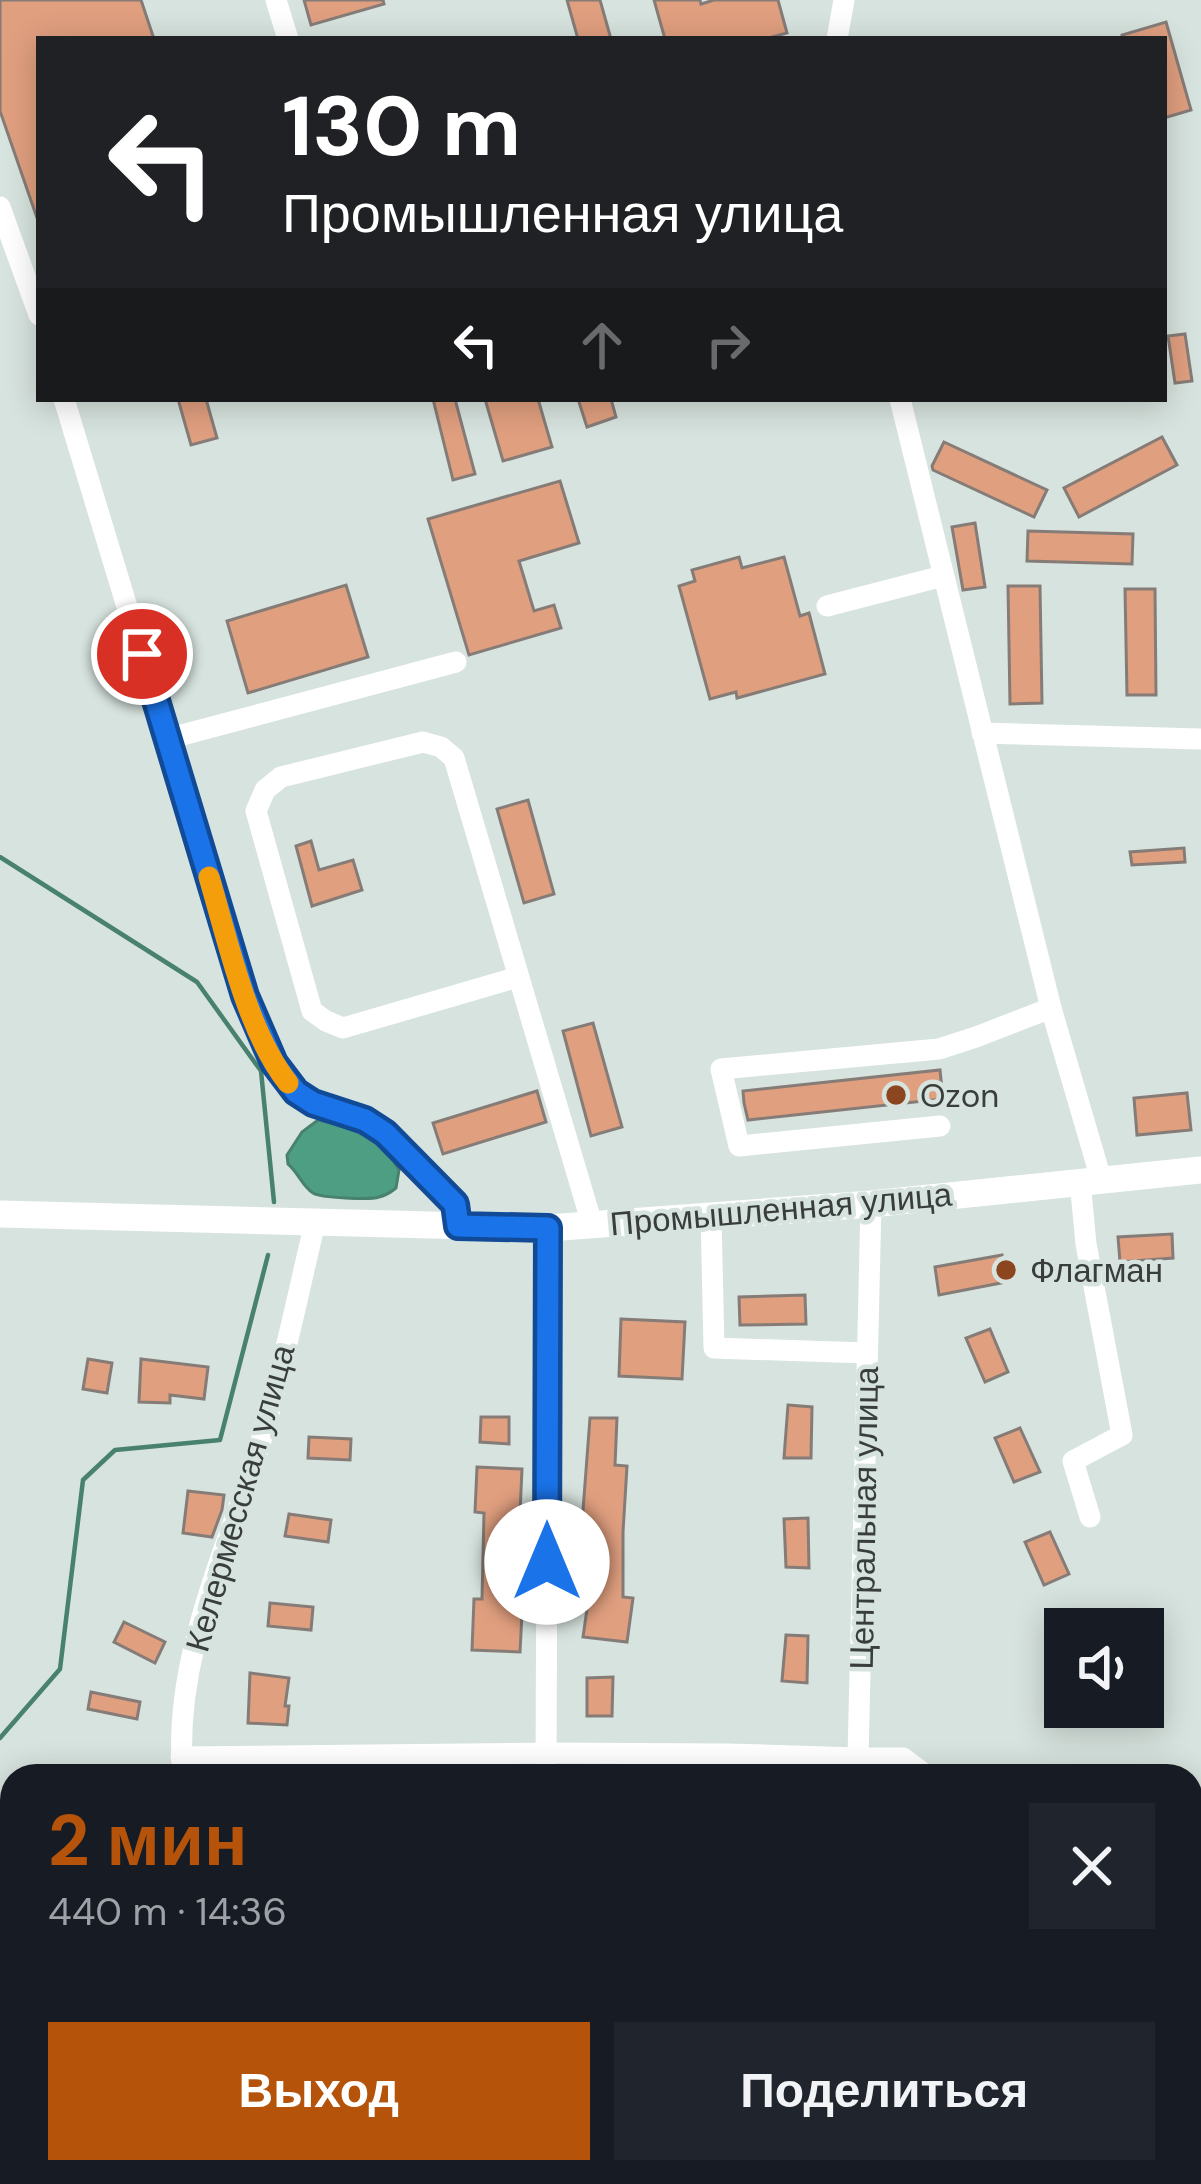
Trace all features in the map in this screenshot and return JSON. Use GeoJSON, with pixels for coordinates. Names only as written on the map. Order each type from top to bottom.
{"type":"FeatureCollection","features":[{"type":"Feature","properties":{"kind":"main road","name":"Промышленная улица"},"geometry":{"type":"LineString","coordinates":[[0,1214],[548,1228],[871,1204],[1201,1169]]}},
{"type":"Feature","properties":{"kind":"street"},"geometry":{"type":"LineString","coordinates":[[276,0],[287,36]]}},
{"type":"Feature","properties":{"kind":"street"},"geometry":{"type":"LineString","coordinates":[[837,36],[844,0]]}},
{"type":"Feature","properties":{"kind":"street"},"geometry":{"type":"LineString","coordinates":[[0,207],[36,307]]}},
{"type":"Feature","properties":{"kind":"street"},"geometry":{"type":"LineString","coordinates":[[65,402],[245,996],[274,1063],[296,1092],[313,1103],[365,1120],[385,1133],[455,1204],[458,1226]]}},
{"type":"Feature","properties":{"kind":"street"},"geometry":{"type":"LineString","coordinates":[[902,402],[1090,1180],[1086,1244],[1122,1435],[1073,1461],[1090,1517]]}},
{"type":"Feature","properties":{"kind":"street"},"geometry":{"type":"LineString","coordinates":[[827,606],[944,576]]}},
{"type":"Feature","properties":{"kind":"street"},"geometry":{"type":"LineString","coordinates":[[167,739],[456,662]]}},
{"type":"Feature","properties":{"kind":"street"},"geometry":{"type":"LineString","coordinates":[[982,733],[1201,739]]}},
{"type":"Feature","properties":{"kind":"street"},"geometry":{"type":"LineString","coordinates":[[518,977],[343,1028],[326,1022],[312,1011],[256,811],[265,790],[281,777],[422,742],[454,758],[592,1224]]}},
{"type":"Feature","properties":{"kind":"street"},"geometry":{"type":"LineString","coordinates":[[940,1126],[739,1146],[721,1069],[939,1048],[1051,1008]]}},
{"type":"Feature","properties":{"kind":"street","name":"Центральная улица"},"geometry":{"type":"LineString","coordinates":[[858,1764],[871,1204]]}},
{"type":"Feature","properties":{"kind":"street"},"geometry":{"type":"LineString","coordinates":[[711,1216],[715,1348],[867,1353]]}},
{"type":"Feature","properties":{"kind":"street","name":"Келермесская улица"},"geometry":{"type":"LineString","coordinates":[[182,1764],[184,1690],[208,1598],[267,1421],[315,1223]]}},
{"type":"Feature","properties":{"kind":"street"},"geometry":{"type":"LineString","coordinates":[[547,1764],[548,1228]]}},
{"type":"Feature","properties":{"kind":"street"},"geometry":{"type":"LineString","coordinates":[[873,1764],[903,1758],[911,1764]]}},
{"type":"Feature","properties":{"kind":"shaded area"},"geometry":{"type":"Polygon","coordinates":[[[318,1120],[354,1130],[375,1142],[399,1170],[396,1188],[366,1198],[325,1196],[309,1190],[288,1164],[287,1155],[302,1132],[318,1120]]]}},
{"type":"Feature","properties":{"kind":"building"},"geometry":{"type":"Polygon","coordinates":[[[0,0],[141,0],[153,36],[36,36],[36,215],[0,111],[0,0]]]}},
{"type":"Feature","properties":{"kind":"building"},"geometry":{"type":"Polygon","coordinates":[[[304,0],[383,0],[384,4],[311,25],[304,0]]]}},
{"type":"Feature","properties":{"kind":"building"},"geometry":{"type":"Polygon","coordinates":[[[567,0],[600,0],[610,36],[577,36],[567,0]]]}},
{"type":"Feature","properties":{"kind":"building"},"geometry":{"type":"Polygon","coordinates":[[[654,0],[700,0],[701,4],[778,0],[787,33],[776,36],[664,36],[654,0]]]}},
{"type":"Feature","properties":{"kind":"building"},"geometry":{"type":"Polygon","coordinates":[[[1166,22],[1191,110],[1167,117],[1167,36],[1122,35],[1166,22]]]}},
{"type":"Feature","properties":{"kind":"building"},"geometry":{"type":"Polygon","coordinates":[[[1185,334],[1192,381],[1175,383],[1168,336],[1185,334]]]}},
{"type":"Feature","properties":{"kind":"building"},"geometry":{"type":"Polygon","coordinates":[[[179,402],[207,402],[217,438],[191,445],[179,402]]]}},
{"type":"Feature","properties":{"kind":"building"},"geometry":{"type":"Polygon","coordinates":[[[434,402],[456,402],[475,474],[453,480],[434,402]]]}},
{"type":"Feature","properties":{"kind":"building"},"geometry":{"type":"Polygon","coordinates":[[[486,402],[539,402],[552,447],[503,461],[486,402]]]}},
{"type":"Feature","properties":{"kind":"building"},"geometry":{"type":"Polygon","coordinates":[[[579,402],[612,402],[616,417],[587,427],[579,402]]]}},
{"type":"Feature","properties":{"kind":"building"},"geometry":{"type":"Polygon","coordinates":[[[1162,437],[1177,465],[1079,517],[1064,488],[1162,437]]]}},
{"type":"Feature","properties":{"kind":"building"},"geometry":{"type":"Polygon","coordinates":[[[944,442],[1047,490],[1034,517],[933,470],[944,442]]]}},
{"type":"Feature","properties":{"kind":"building"},"geometry":{"type":"Polygon","coordinates":[[[560,481],[579,543],[519,561],[534,611],[554,605],[561,628],[469,655],[428,519],[560,481]]]}},
{"type":"Feature","properties":{"kind":"building"},"geometry":{"type":"Polygon","coordinates":[[[975,523],[985,587],[963,590],[952,527],[975,523]]]}},
{"type":"Feature","properties":{"kind":"building"},"geometry":{"type":"Polygon","coordinates":[[[1028,531],[1133,534],[1132,564],[1027,561],[1028,531]]]}},
{"type":"Feature","properties":{"kind":"building"},"geometry":{"type":"Polygon","coordinates":[[[739,557],[742,568],[784,557],[800,616],[809,613],[825,674],[737,698],[736,692],[710,699],[679,586],[695,581],[692,570],[739,557]]]}},
{"type":"Feature","properties":{"kind":"building"},"geometry":{"type":"Polygon","coordinates":[[[346,585],[368,657],[248,693],[227,621],[346,585]]]}},
{"type":"Feature","properties":{"kind":"building"},"geometry":{"type":"Polygon","coordinates":[[[1008,586],[1040,586],[1042,703],[1010,704],[1008,586]]]}},
{"type":"Feature","properties":{"kind":"building"},"geometry":{"type":"Polygon","coordinates":[[[1125,589],[1155,589],[1156,695],[1127,695],[1125,589]]]}},
{"type":"Feature","properties":{"kind":"building"},"geometry":{"type":"Polygon","coordinates":[[[528,800],[554,894],[524,903],[497,809],[528,800]]]}},
{"type":"Feature","properties":{"kind":"building"},"geometry":{"type":"Polygon","coordinates":[[[311,841],[319,870],[353,860],[362,890],[312,906],[296,846],[311,841]]]}},
{"type":"Feature","properties":{"kind":"building"},"geometry":{"type":"Polygon","coordinates":[[[1184,848],[1185,862],[1132,865],[1130,852],[1184,848]]]}},
{"type":"Feature","properties":{"kind":"building"},"geometry":{"type":"Polygon","coordinates":[[[593,1023],[622,1127],[591,1136],[563,1031],[593,1023]]]}},
{"type":"Feature","properties":{"kind":"building"},"geometry":{"type":"Polygon","coordinates":[[[940,1070],[943,1099],[748,1120],[744,1103],[743,1091],[940,1070]]]}},
{"type":"Feature","properties":{"kind":"building"},"geometry":{"type":"Polygon","coordinates":[[[537,1091],[546,1122],[443,1154],[433,1123],[537,1091]]]}},
{"type":"Feature","properties":{"kind":"building"},"geometry":{"type":"Polygon","coordinates":[[[1187,1093],[1191,1130],[1137,1135],[1134,1098],[1187,1093]]]}},
{"type":"Feature","properties":{"kind":"building"},"geometry":{"type":"Polygon","coordinates":[[[1172,1234],[1173,1258],[1120,1262],[1118,1237],[1172,1234]]]}},
{"type":"Feature","properties":{"kind":"building"},"geometry":{"type":"Polygon","coordinates":[[[1002,1255],[1006,1282],[939,1295],[935,1267],[1002,1255]]]}},
{"type":"Feature","properties":{"kind":"building"},"geometry":{"type":"Polygon","coordinates":[[[805,1295],[806,1324],[740,1325],[739,1297],[805,1295]]]}},
{"type":"Feature","properties":{"kind":"building"},"geometry":{"type":"Polygon","coordinates":[[[621,1319],[685,1322],[682,1379],[619,1376],[621,1319]]]}},
{"type":"Feature","properties":{"kind":"building"},"geometry":{"type":"Polygon","coordinates":[[[990,1329],[1008,1372],[985,1382],[966,1338],[990,1329]]]}},
{"type":"Feature","properties":{"kind":"building"},"geometry":{"type":"Polygon","coordinates":[[[88,1359],[112,1363],[107,1393],[83,1389],[88,1359]]]}},
{"type":"Feature","properties":{"kind":"building"},"geometry":{"type":"Polygon","coordinates":[[[141,1359],[208,1367],[204,1399],[170,1395],[170,1403],[139,1402],[141,1359]]]}},
{"type":"Feature","properties":{"kind":"building"},"geometry":{"type":"Polygon","coordinates":[[[788,1405],[812,1407],[811,1458],[784,1458],[788,1405]]]}},
{"type":"Feature","properties":{"kind":"building"},"geometry":{"type":"Polygon","coordinates":[[[481,1417],[509,1417],[509,1444],[480,1442],[481,1417]]]}},
{"type":"Feature","properties":{"kind":"building"},"geometry":{"type":"Polygon","coordinates":[[[590,1418],[617,1418],[615,1465],[627,1466],[623,1597],[633,1598],[627,1642],[583,1637],[592,1574],[583,1574],[590,1418]]]}},
{"type":"Feature","properties":{"kind":"building"},"geometry":{"type":"Polygon","coordinates":[[[1020,1428],[1040,1472],[1014,1482],[995,1438],[1020,1428]]]}},
{"type":"Feature","properties":{"kind":"building"},"geometry":{"type":"Polygon","coordinates":[[[309,1437],[351,1439],[350,1460],[308,1458],[309,1437]]]}},
{"type":"Feature","properties":{"kind":"building"},"geometry":{"type":"Polygon","coordinates":[[[477,1467],[522,1469],[519,1535],[526,1535],[520,1652],[472,1650],[474,1599],[482,1599],[484,1513],[475,1512],[477,1467]]]}},
{"type":"Feature","properties":{"kind":"building"},"geometry":{"type":"Polygon","coordinates":[[[188,1491],[224,1495],[212,1537],[183,1533],[188,1491]]]}},
{"type":"Feature","properties":{"kind":"building"},"geometry":{"type":"Polygon","coordinates":[[[289,1514],[331,1520],[328,1542],[285,1536],[289,1514]]]}},
{"type":"Feature","properties":{"kind":"building"},"geometry":{"type":"Polygon","coordinates":[[[808,1518],[809,1568],[786,1567],[784,1519],[808,1518]]]}},
{"type":"Feature","properties":{"kind":"building"},"geometry":{"type":"Polygon","coordinates":[[[1050,1532],[1069,1574],[1044,1585],[1025,1542],[1050,1532]]]}},
{"type":"Feature","properties":{"kind":"building"},"geometry":{"type":"Polygon","coordinates":[[[270,1603],[313,1607],[311,1630],[268,1626],[270,1603]]]}},
{"type":"Feature","properties":{"kind":"building"},"geometry":{"type":"Polygon","coordinates":[[[124,1622],[165,1642],[155,1663],[114,1642],[124,1622]]]}},
{"type":"Feature","properties":{"kind":"building"},"geometry":{"type":"Polygon","coordinates":[[[786,1635],[808,1636],[807,1683],[782,1681],[786,1635]]]}},
{"type":"Feature","properties":{"kind":"building"},"geometry":{"type":"Polygon","coordinates":[[[250,1673],[289,1678],[287,1725],[248,1723],[250,1673]]]}},
{"type":"Feature","properties":{"kind":"building"},"geometry":{"type":"Polygon","coordinates":[[[613,1677],[612,1716],[587,1716],[587,1678],[613,1677]]]}},
{"type":"Feature","properties":{"kind":"building"},"geometry":{"type":"Polygon","coordinates":[[[91,1692],[140,1702],[137,1719],[88,1709],[91,1692]]]}},
{"type":"Feature","properties":{"kind":"waterway"},"geometry":{"type":"LineString","coordinates":[[0,857],[197,982],[261,1071],[274,1202]]}},
{"type":"Feature","properties":{"kind":"waterway"},"geometry":{"type":"LineString","coordinates":[[0,1738],[60,1669],[83,1480],[115,1450],[220,1440],[268,1255]]}},
{"type":"Feature","properties":{"kind":"slow traffic"},"geometry":{"type":"LineString","coordinates":[[209,877],[245,996],[274,1063],[288,1083]]}},
{"type":"Feature","properties":{"kind":"place","name":"Ozon"},"geometry":{"type":"Point","coordinates":[896,1095]}},
{"type":"Feature","properties":{"kind":"place","name":"Флагман"},"geometry":{"type":"Point","coordinates":[1006,1270]}},
{"type":"Feature","properties":{"kind":"route"},"geometry":{"type":"LineString","coordinates":[[142,654],[245,996],[284,1078],[313,1103],[365,1120],[385,1133],[455,1204],[458,1226],[548,1228],[547,1562]]}}]}
